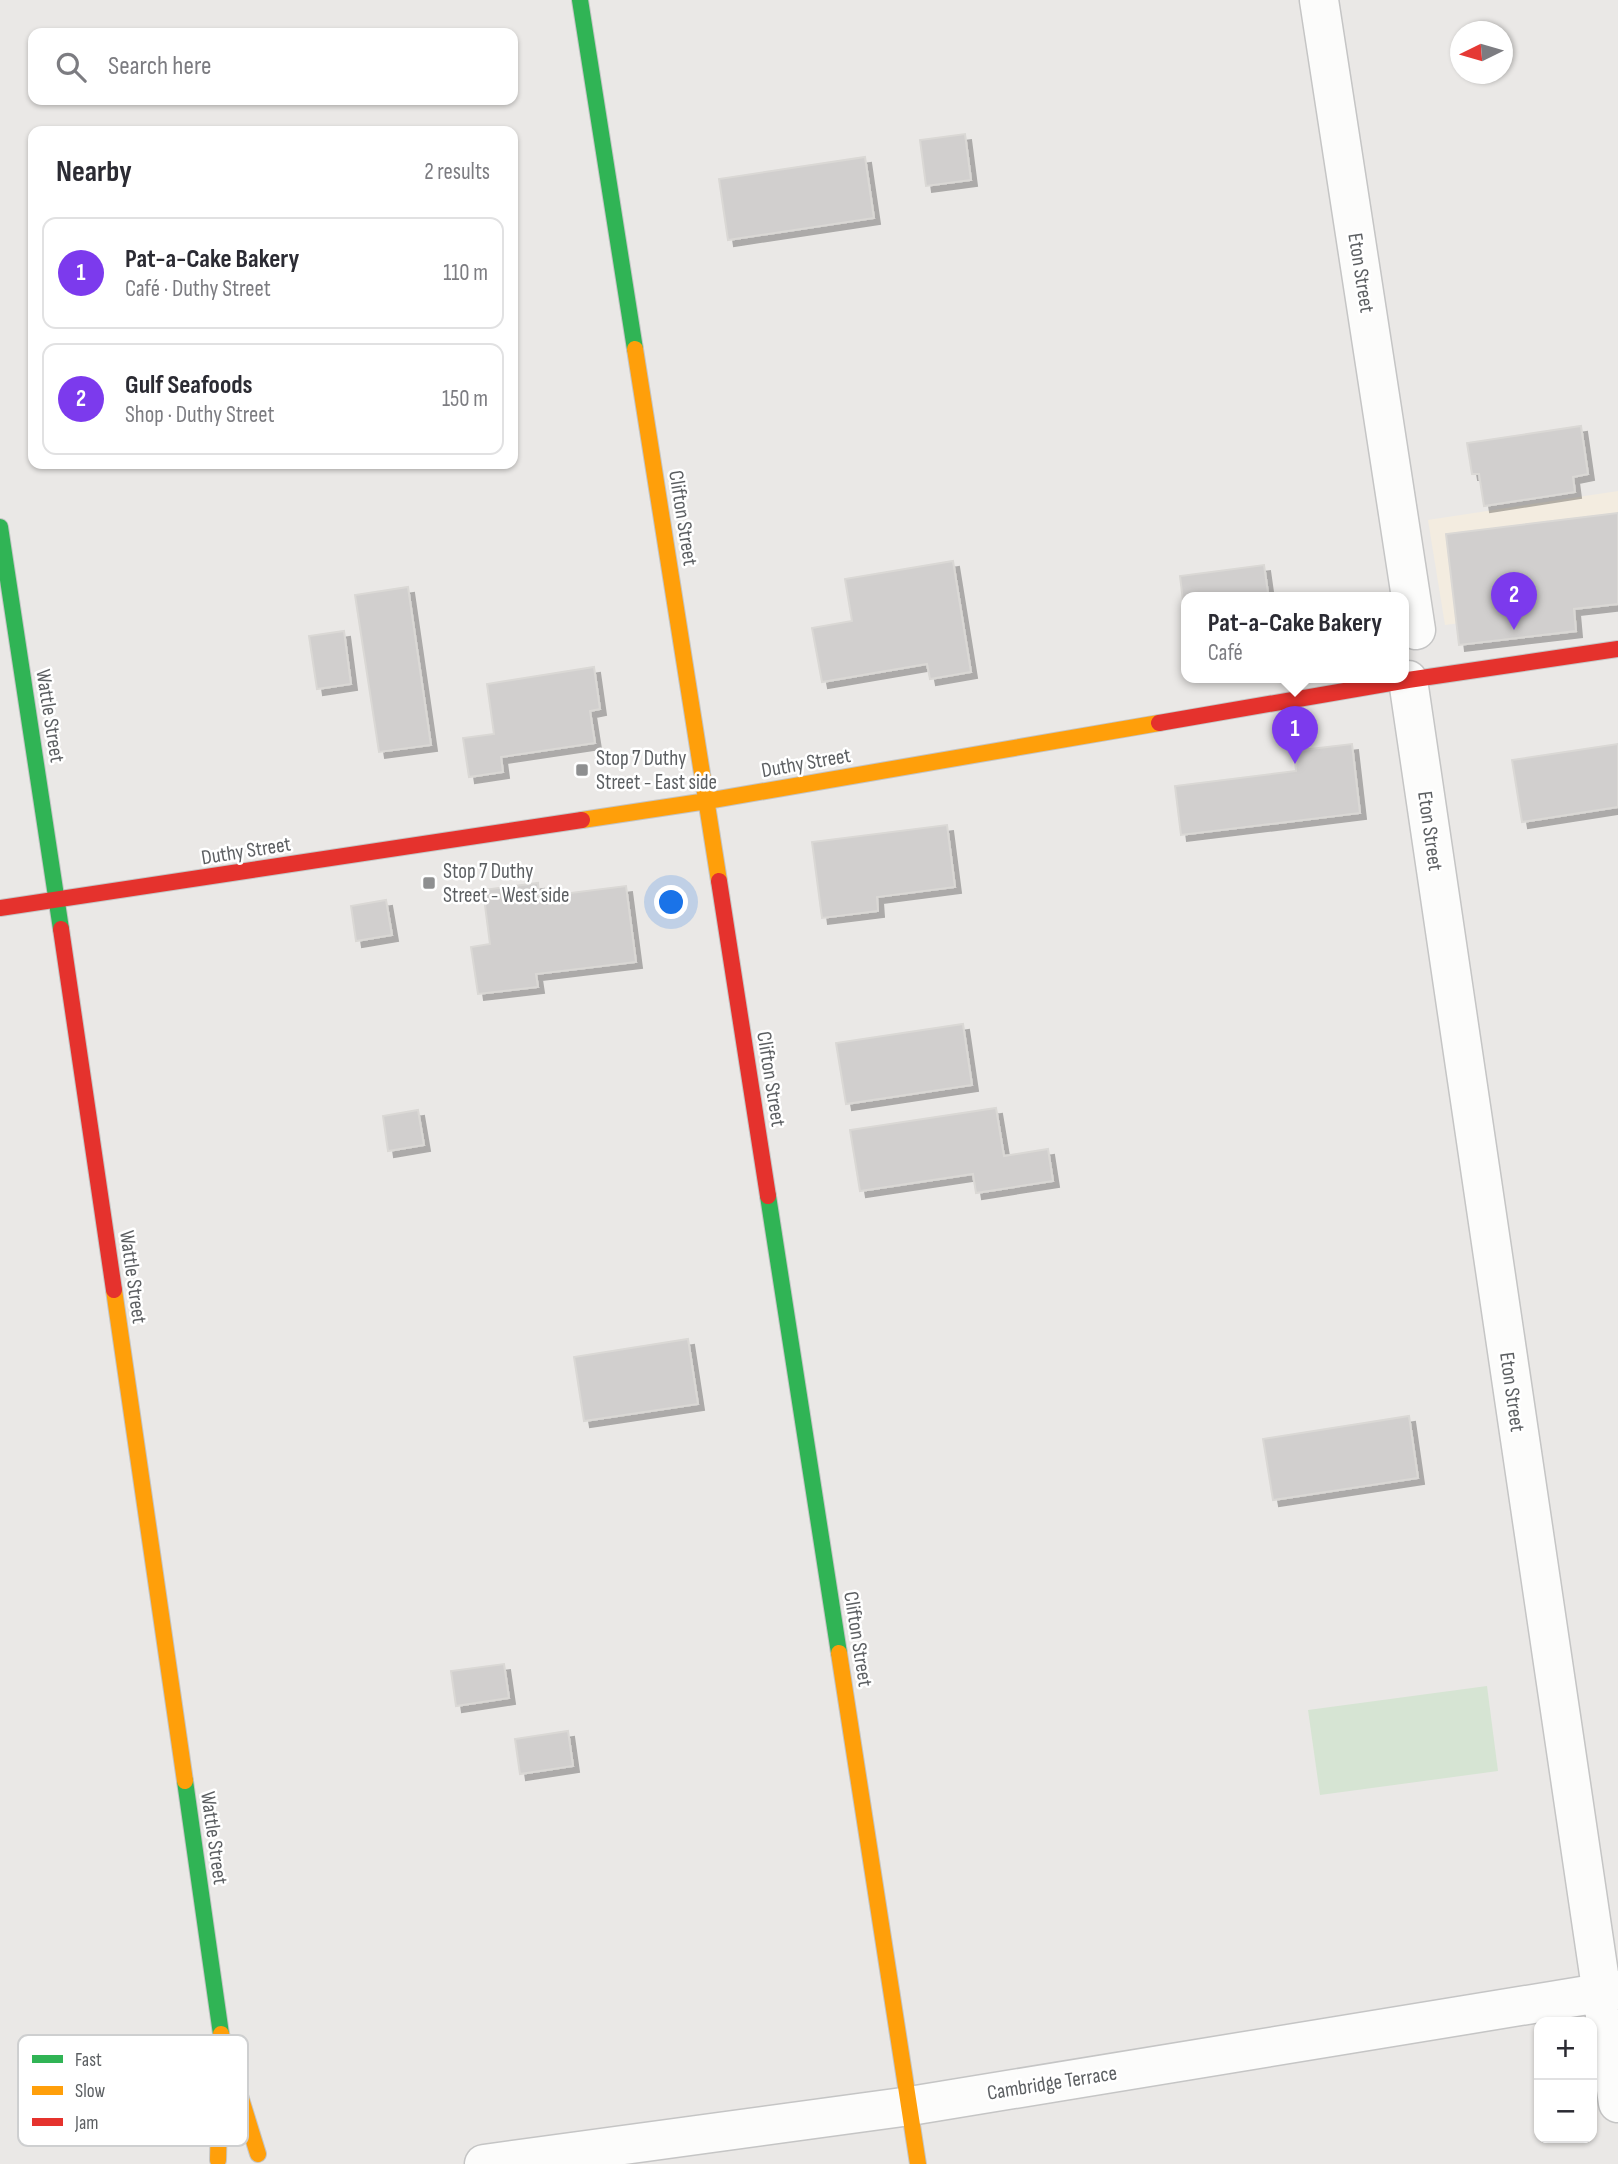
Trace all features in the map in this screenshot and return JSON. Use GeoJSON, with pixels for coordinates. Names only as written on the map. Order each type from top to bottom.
{"type":"FeatureCollection","features":[{"type":"Feature","properties":{"kind":"street","name":"Clifton Street"},"geometry":{"type":"LineString","coordinates":[[580,0],[918,2164]]}},
{"type":"Feature","properties":{"kind":"street","name":"Eton Street"},"geometry":{"type":"LineString","coordinates":[[1319,0],[1416,630]]}},
{"type":"Feature","properties":{"kind":"street","name":"Wattle Street"},"geometry":{"type":"LineString","coordinates":[[0,527],[57,901],[221,2034]]}},
{"type":"Feature","properties":{"kind":"street","name":"Duthy Street"},"geometry":{"type":"LineString","coordinates":[[1409,680],[1618,649]]}},
{"type":"Feature","properties":{"kind":"street","name":"Duthy Street"},"geometry":{"type":"LineString","coordinates":[[0,908],[707,801],[1391,683]]}},
{"type":"Feature","properties":{"kind":"street","name":"Eton Street"},"geometry":{"type":"LineString","coordinates":[[1408,683],[1609,1991],[1618,2104]]}},
{"type":"Feature","properties":{"kind":"street","name":"Cambridge Terrace"},"geometry":{"type":"LineString","coordinates":[[484,2164],[910,2106],[1609,1991]]}},
{"type":"Feature","properties":{"kind":"street","name":"Wattle Street"},"geometry":{"type":"LineString","coordinates":[[244,2146],[246,2154]]}},
{"type":"Feature","properties":{"kind":"street"},"geometry":{"type":"LineString","coordinates":[[215,2162],[246,2154],[274,2162]]}},
{"type":"Feature","properties":{"kind":"shaded area"},"geometry":{"type":"Polygon","coordinates":[[[1618,491],[1618,602],[1445,625],[1428,520],[1618,491]]]}},
{"type":"Feature","properties":{"kind":"green space"},"geometry":{"type":"Polygon","coordinates":[[[1487,1686],[1498,1771],[1320,1795],[1308,1710],[1487,1686]]]}},
{"type":"Feature","properties":{"kind":"building"},"geometry":{"type":"Polygon","coordinates":[[[965,134],[971,180],[926,186],[920,140],[965,134]]]}},
{"type":"Feature","properties":{"kind":"building"},"geometry":{"type":"Polygon","coordinates":[[[865,157],[874,218],[728,240],[719,179],[865,157]]]}},
{"type":"Feature","properties":{"kind":"building"},"geometry":{"type":"Polygon","coordinates":[[[1581,426],[1588,474],[1573,477],[1575,492],[1484,506],[1479,474],[1472,474],[1467,443],[1581,426]]]}},
{"type":"Feature","properties":{"kind":"building"},"geometry":{"type":"Polygon","coordinates":[[[1618,513],[1618,604],[1574,609],[1576,631],[1459,645],[1446,534],[1618,513]]]}},
{"type":"Feature","properties":{"kind":"building"},"geometry":{"type":"Polygon","coordinates":[[[953,561],[971,672],[930,679],[927,664],[822,682],[812,628],[852,621],[845,579],[953,561]]]}},
{"type":"Feature","properties":{"kind":"building"},"geometry":{"type":"Polygon","coordinates":[[[1264,565],[1268,592],[1182,592],[1180,576],[1264,565]]]}},
{"type":"Feature","properties":{"kind":"building"},"geometry":{"type":"Polygon","coordinates":[[[408,587],[431,745],[379,752],[355,595],[408,587]]]}},
{"type":"Feature","properties":{"kind":"building"},"geometry":{"type":"Polygon","coordinates":[[[344,631],[351,684],[317,689],[309,636],[344,631]]]}},
{"type":"Feature","properties":{"kind":"building"},"geometry":{"type":"Polygon","coordinates":[[[594,667],[600,709],[590,711],[595,743],[501,757],[503,772],[469,777],[463,738],[494,734],[487,684],[594,667]]]}},
{"type":"Feature","properties":{"kind":"building"},"geometry":{"type":"Polygon","coordinates":[[[1352,744],[1360,813],[1181,835],[1175,786],[1296,771],[1294,751],[1352,744]]]}},
{"type":"Feature","properties":{"kind":"building"},"geometry":{"type":"Polygon","coordinates":[[[1618,744],[1618,807],[1522,822],[1512,760],[1618,744]]]}},
{"type":"Feature","properties":{"kind":"building"},"geometry":{"type":"Polygon","coordinates":[[[947,825],[955,887],[877,897],[878,911],[822,918],[812,842],[947,825]]]}},
{"type":"Feature","properties":{"kind":"building"},"geometry":{"type":"Polygon","coordinates":[[[538,883],[539,897],[626,886],[636,962],[536,974],[538,987],[478,994],[471,947],[490,944],[483,890],[538,883]]]}},
{"type":"Feature","properties":{"kind":"building"},"geometry":{"type":"Polygon","coordinates":[[[386,900],[392,935],[356,941],[351,906],[386,900]]]}},
{"type":"Feature","properties":{"kind":"building"},"geometry":{"type":"Polygon","coordinates":[[[963,1024],[972,1085],[846,1104],[836,1043],[963,1024]]]}},
{"type":"Feature","properties":{"kind":"building"},"geometry":{"type":"Polygon","coordinates":[[[996,1108],[1004,1156],[1048,1149],[1053,1181],[976,1193],[973,1174],[860,1191],[850,1130],[996,1108]]]}},
{"type":"Feature","properties":{"kind":"building"},"geometry":{"type":"Polygon","coordinates":[[[418,1110],[424,1145],[388,1151],[383,1116],[418,1110]]]}},
{"type":"Feature","properties":{"kind":"building"},"geometry":{"type":"Polygon","coordinates":[[[688,1339],[698,1404],[584,1421],[574,1357],[688,1339]]]}},
{"type":"Feature","properties":{"kind":"building"},"geometry":{"type":"Polygon","coordinates":[[[1409,1416],[1418,1478],[1273,1500],[1263,1439],[1409,1416]]]}},
{"type":"Feature","properties":{"kind":"building"},"geometry":{"type":"Polygon","coordinates":[[[504,1664],[509,1698],[456,1706],[451,1671],[504,1664]]]}},
{"type":"Feature","properties":{"kind":"building"},"geometry":{"type":"Polygon","coordinates":[[[568,1731],[573,1766],[520,1774],[515,1739],[568,1731]]]}},
{"type":"Feature","properties":{"kind":"traffic: fast"},"geometry":{"type":"LineString","coordinates":[[580,0],[635,349]]}},
{"type":"Feature","properties":{"kind":"traffic: fast"},"geometry":{"type":"LineString","coordinates":[[0,527],[61,929]]}},
{"type":"Feature","properties":{"kind":"traffic: fast"},"geometry":{"type":"LineString","coordinates":[[768,1196],[839,1653]]}},
{"type":"Feature","properties":{"kind":"traffic: fast"},"geometry":{"type":"LineString","coordinates":[[185,1781],[221,2034]]}},
{"type":"Feature","properties":{"kind":"traffic: slow"},"geometry":{"type":"LineString","coordinates":[[635,349],[719,881]]}},
{"type":"Feature","properties":{"kind":"traffic: slow"},"geometry":{"type":"LineString","coordinates":[[582,820],[1159,723]]}},
{"type":"Feature","properties":{"kind":"traffic: slow"},"geometry":{"type":"LineString","coordinates":[[114,1290],[185,1781]]}},
{"type":"Feature","properties":{"kind":"traffic: slow"},"geometry":{"type":"LineString","coordinates":[[839,1653],[918,2164]]}},
{"type":"Feature","properties":{"kind":"traffic: slow"},"geometry":{"type":"LineString","coordinates":[[248,2122],[258,2154]]}},
{"type":"Feature","properties":{"kind":"traffic: slow"},"geometry":{"type":"LineString","coordinates":[[218,2146],[218,2160]]}},
{"type":"Feature","properties":{"kind":"traffic: jam"},"geometry":{"type":"LineString","coordinates":[[1409,680],[1618,649]]}},
{"type":"Feature","properties":{"kind":"traffic: jam"},"geometry":{"type":"LineString","coordinates":[[1159,723],[1391,683]]}},
{"type":"Feature","properties":{"kind":"traffic: jam"},"geometry":{"type":"LineString","coordinates":[[0,908],[582,820]]}},
{"type":"Feature","properties":{"kind":"traffic: jam"},"geometry":{"type":"LineString","coordinates":[[719,881],[768,1196]]}},
{"type":"Feature","properties":{"kind":"traffic: jam"},"geometry":{"type":"LineString","coordinates":[[61,929],[114,1290]]}},
{"type":"Feature","properties":{"kind":"place","name":"Gulf Seafoods"},"geometry":{"type":"Point","coordinates":[1514,630]}},
{"type":"Feature","properties":{"kind":"place","name":"Pat-a-Cake Bakery"},"geometry":{"type":"Point","coordinates":[1295,764]}},
{"type":"Feature","properties":{"kind":"place","name":"Stop 7 Duthy Street - East side"},"geometry":{"type":"Point","coordinates":[582,770]}},
{"type":"Feature","properties":{"kind":"place","name":"Stop 7 Duthy Street - West side"},"geometry":{"type":"Point","coordinates":[429,883]}}]}
